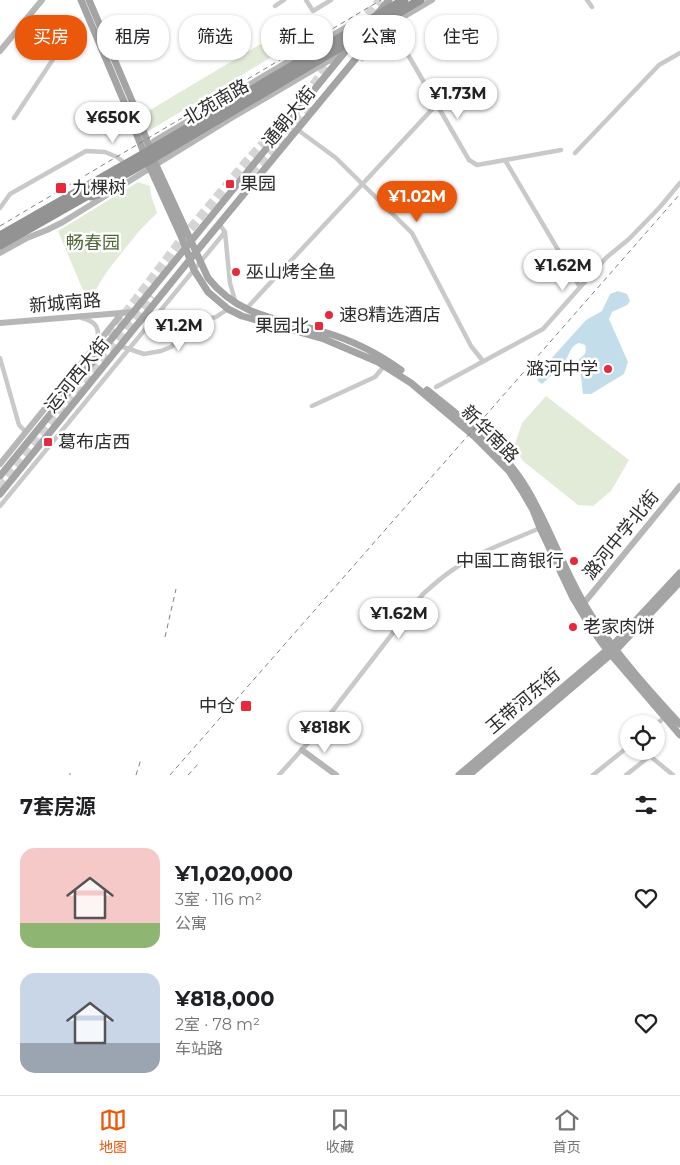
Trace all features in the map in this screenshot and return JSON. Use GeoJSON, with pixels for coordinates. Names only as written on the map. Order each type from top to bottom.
{"type":"FeatureCollection","features":[{"type":"Feature","properties":{"kind":"highway","name":"北苑南路"},"geometry":{"type":"LineString","coordinates":[[378,15],[403,0]]}},
{"type":"Feature","properties":{"kind":"highway","name":"北苑南路"},"geometry":{"type":"LineString","coordinates":[[399,15],[420,0]]}},
{"type":"Feature","properties":{"kind":"highway","name":"北苑南路"},"geometry":{"type":"LineString","coordinates":[[0,236],[126,164],[150,159],[242,97],[343,36]]}},
{"type":"Feature","properties":{"kind":"highway","name":"北苑南路"},"geometry":{"type":"LineString","coordinates":[[0,246],[343,46]]}},
{"type":"Feature","properties":{"kind":"highway"},"geometry":{"type":"LineString","coordinates":[[223,101],[242,97]]}},
{"type":"Feature","properties":{"kind":"highway"},"geometry":{"type":"LineString","coordinates":[[81,199],[113,190]]}},
{"type":"Feature","properties":{"kind":"main road"},"geometry":{"type":"LineString","coordinates":[[81,0],[150,159]]}},
{"type":"Feature","properties":{"kind":"main road"},"geometry":{"type":"LineString","coordinates":[[89,0],[150,159]]}},
{"type":"Feature","properties":{"kind":"main road","name":"通朝大街"},"geometry":{"type":"LineString","coordinates":[[377,15],[389,0]]}},
{"type":"Feature","properties":{"kind":"main road","name":"通朝大街"},"geometry":{"type":"LineString","coordinates":[[393,15],[403,0]]}},
{"type":"Feature","properties":{"kind":"main road","name":"通朝大街"},"geometry":{"type":"LineString","coordinates":[[185,248],[343,53]]}},
{"type":"Feature","properties":{"kind":"main road","name":"通朝大街"},"geometry":{"type":"LineString","coordinates":[[196,252],[355,60]]}},
{"type":"Feature","properties":{"kind":"main road","name":"新华南路"},"geometry":{"type":"LineString","coordinates":[[150,159],[208,278],[215,287],[237,305],[246,309],[326,333],[381,357],[414,379],[478,432],[502,456],[526,487],[584,603],[612,650],[680,724]]}},
{"type":"Feature","properties":{"kind":"main road","name":"新华南路"},"geometry":{"type":"LineString","coordinates":[[150,159],[194,270],[208,292],[228,309],[242,316],[324,339],[385,365],[412,383],[493,454],[522,491],[580,611],[662,715]]}},
{"type":"Feature","properties":{"kind":"main road","name":"运河西大街"},"geometry":{"type":"LineString","coordinates":[[0,476],[185,248]]}},
{"type":"Feature","properties":{"kind":"main road","name":"运河西大街"},"geometry":{"type":"LineString","coordinates":[[0,494],[196,252]]}},
{"type":"Feature","properties":{"kind":"main road"},"geometry":{"type":"LineString","coordinates":[[612,650],[680,573]]}},
{"type":"Feature","properties":{"kind":"main road"},"geometry":{"type":"LineString","coordinates":[[612,650],[680,582]]}},
{"type":"Feature","properties":{"kind":"main road","name":"玉带河东街"},"geometry":{"type":"LineString","coordinates":[[459,775],[612,650]]}},
{"type":"Feature","properties":{"kind":"main road","name":"玉带河东街"},"geometry":{"type":"LineString","coordinates":[[469,775],[612,650]]}},
{"type":"Feature","properties":{"kind":"main road","name":"新华南路"},"geometry":{"type":"LineString","coordinates":[[665,719],[680,735]]}},
{"type":"Feature","properties":{"kind":"street"},"geometry":{"type":"LineString","coordinates":[[0,45],[36,0]]}},
{"type":"Feature","properties":{"kind":"street"},"geometry":{"type":"LineString","coordinates":[[0,51],[42,0]]}},
{"type":"Feature","properties":{"kind":"street"},"geometry":{"type":"LineString","coordinates":[[275,6],[284,0]]}},
{"type":"Feature","properties":{"kind":"street"},"geometry":{"type":"LineString","coordinates":[[306,0],[314,11],[328,1]]}},
{"type":"Feature","properties":{"kind":"street"},"geometry":{"type":"LineString","coordinates":[[403,15],[432,0]]}},
{"type":"Feature","properties":{"kind":"street"},"geometry":{"type":"LineString","coordinates":[[587,0],[592,8]]}},
{"type":"Feature","properties":{"kind":"street"},"geometry":{"type":"LineString","coordinates":[[150,159],[154,141],[343,29]]}},
{"type":"Feature","properties":{"kind":"street"},"geometry":{"type":"LineString","coordinates":[[0,253],[27,238],[52,228],[113,190],[150,159],[234,117],[343,52]]}},
{"type":"Feature","properties":{"kind":"street"},"geometry":{"type":"LineString","coordinates":[[575,153],[659,65],[680,52]]}},
{"type":"Feature","properties":{"kind":"street"},"geometry":{"type":"LineString","coordinates":[[14,118],[52,60]]}},
{"type":"Feature","properties":{"kind":"street"},"geometry":{"type":"LineString","coordinates":[[411,60],[469,160],[473,163],[477,165],[561,150]]}},
{"type":"Feature","properties":{"kind":"street"},"geometry":{"type":"LineString","coordinates":[[246,309],[437,104]]}},
{"type":"Feature","properties":{"kind":"street"},"geometry":{"type":"LineString","coordinates":[[298,130],[336,158],[412,233],[471,346],[482,361]]}},
{"type":"Feature","properties":{"kind":"street"},"geometry":{"type":"LineString","coordinates":[[0,208],[10,194],[86,151],[105,152],[117,157],[126,164]]}},
{"type":"Feature","properties":{"kind":"street"},"geometry":{"type":"LineString","coordinates":[[505,160],[580,287]]}},
{"type":"Feature","properties":{"kind":"street"},"geometry":{"type":"LineString","coordinates":[[436,387],[538,333],[607,257],[629,239],[660,208],[680,183]]}},
{"type":"Feature","properties":{"kind":"street"},"geometry":{"type":"LineString","coordinates":[[220,225],[225,232],[230,283],[237,305]]}},
{"type":"Feature","properties":{"kind":"street"},"geometry":{"type":"LineString","coordinates":[[0,506],[225,232]]}},
{"type":"Feature","properties":{"kind":"street"},"geometry":{"type":"LineString","coordinates":[[120,346],[144,354],[161,352],[171,347],[199,321],[216,317],[228,309]]}},
{"type":"Feature","properties":{"kind":"street","name":"新城南路"},"geometry":{"type":"LineString","coordinates":[[0,323],[133,312]]}},
{"type":"Feature","properties":{"kind":"street"},"geometry":{"type":"LineString","coordinates":[[0,464],[122,313]]}},
{"type":"Feature","properties":{"kind":"street"},"geometry":{"type":"LineString","coordinates":[[78,317],[89,320],[98,327],[99,334],[96,345]]}},
{"type":"Feature","properties":{"kind":"street"},"geometry":{"type":"LineString","coordinates":[[0,358],[19,425],[26,432]]}},
{"type":"Feature","properties":{"kind":"street"},"geometry":{"type":"LineString","coordinates":[[312,406],[375,377],[385,365]]}},
{"type":"Feature","properties":{"kind":"street","name":"潞河中学北街"},"geometry":{"type":"LineString","coordinates":[[584,603],[680,486]]}},
{"type":"Feature","properties":{"kind":"street"},"geometry":{"type":"LineString","coordinates":[[0,500],[12,491]]}},
{"type":"Feature","properties":{"kind":"street"},"geometry":{"type":"LineString","coordinates":[[279,775],[302,750],[348,692],[408,612],[439,579],[461,564],[540,528]]}},
{"type":"Feature","properties":{"kind":"street"},"geometry":{"type":"LineString","coordinates":[[302,750],[336,775]]}},
{"type":"Feature","properties":{"kind":"street"},"geometry":{"type":"LineString","coordinates":[[593,775],[620,753]]}},
{"type":"Feature","properties":{"kind":"street"},"geometry":{"type":"LineString","coordinates":[[626,775],[650,756],[670,774]]}},
{"type":"Feature","properties":{"kind":"green space"},"geometry":{"type":"Polygon","coordinates":[[[261,44],[261,60],[266,60],[147,132],[140,116],[234,60],[251,60],[251,50],[261,44]]]}},
{"type":"Feature","properties":{"kind":"green space","name":"畅春园"},"geometry":{"type":"Polygon","coordinates":[[[138,182],[150,186],[157,213],[140,230],[108,270],[88,302],[58,231],[138,182]]]}},
{"type":"Feature","properties":{"kind":"green space"},"geometry":{"type":"Polygon","coordinates":[[[546,396],[629,460],[611,491],[593,506],[578,505],[523,461],[514,447],[522,423],[546,396]]]}},
{"type":"Feature","properties":{"kind":"water"},"geometry":{"type":"Polygon","coordinates":[[[618,291],[627,294],[630,301],[627,305],[612,312],[609,319],[628,362],[624,374],[591,394],[583,394],[579,359],[586,350],[585,345],[579,343],[574,346],[565,361],[548,379],[542,384],[538,381],[537,376],[541,370],[586,320],[602,311],[610,294],[618,291]]]}},
{"type":"Feature","properties":{"kind":"tunnel"},"geometry":{"type":"LineString","coordinates":[[367,15],[380,0]]}},
{"type":"Feature","properties":{"kind":"tunnel"},"geometry":{"type":"LineString","coordinates":[[84,368],[185,235],[247,161],[299,104],[336,55]]}},
{"type":"Feature","properties":{"kind":"tunnel"},"geometry":{"type":"LineString","coordinates":[[250,173],[313,106]]}},
{"type":"Feature","properties":{"kind":"tunnel"},"geometry":{"type":"LineString","coordinates":[[0,488],[110,350],[151,295]]}},
{"type":"Feature","properties":{"kind":"railway"},"geometry":{"type":"LineString","coordinates":[[0,226],[381,0]]}},
{"type":"Feature","properties":{"kind":"railway"},"geometry":{"type":"LineString","coordinates":[[170,775],[680,194]]}},
{"type":"Feature","properties":{"kind":"railway"},"geometry":{"type":"LineString","coordinates":[[165,637],[176,589]]}},
{"type":"Feature","properties":{"kind":"railway"},"geometry":{"type":"LineString","coordinates":[[136,775],[141,759]]}},
{"type":"Feature","properties":{"kind":"railway"},"geometry":{"type":"LineString","coordinates":[[188,775],[200,762]]}},
{"type":"Feature","properties":{"kind":"place","name":"果园"},"geometry":{"type":"Point","coordinates":[230,184]}},
{"type":"Feature","properties":{"kind":"place","name":"九棵树"},"geometry":{"type":"Point","coordinates":[61,188]}},
{"type":"Feature","properties":{"kind":"place","name":"巫山烤全鱼"},"geometry":{"type":"Point","coordinates":[236,272]}},
{"type":"Feature","properties":{"kind":"place","name":"速8精选酒店"},"geometry":{"type":"Point","coordinates":[329,315]}},
{"type":"Feature","properties":{"kind":"place","name":"果园北"},"geometry":{"type":"Point","coordinates":[319,326]}},
{"type":"Feature","properties":{"kind":"place","name":"潞河中学"},"geometry":{"type":"Point","coordinates":[608,369]}},
{"type":"Feature","properties":{"kind":"place","name":"葛布店西"},"geometry":{"type":"Point","coordinates":[48,442]}},
{"type":"Feature","properties":{"kind":"place","name":"中国工商银行"},"geometry":{"type":"Point","coordinates":[574,561]}},
{"type":"Feature","properties":{"kind":"place","name":"老家肉饼"},"geometry":{"type":"Point","coordinates":[573,627]}},
{"type":"Feature","properties":{"kind":"place","name":"中仓"},"geometry":{"type":"Point","coordinates":[246,706]}}]}
